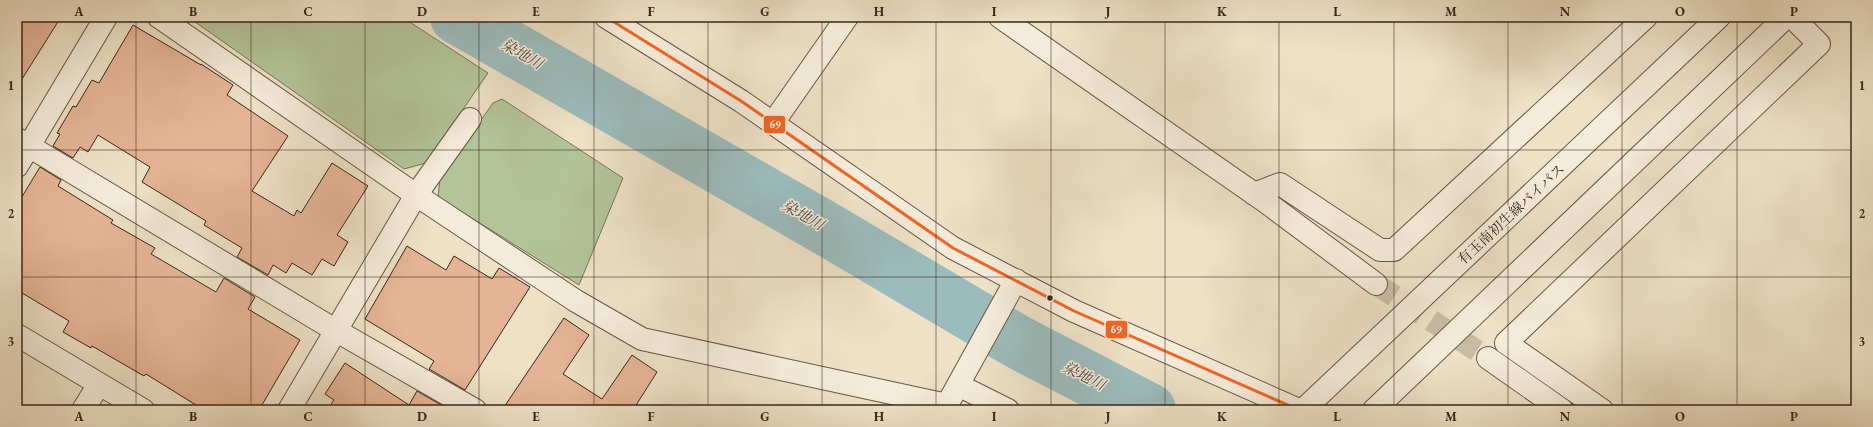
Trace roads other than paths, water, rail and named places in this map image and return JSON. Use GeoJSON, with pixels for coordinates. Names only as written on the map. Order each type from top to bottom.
{"type":"FeatureCollection","features":[{"type":"Feature","properties":{"kind":"street"},"geometry":{"type":"LineString","coordinates":[[17,166],[23,142],[106,17]]}},
{"type":"Feature","properties":{"kind":"street"},"geometry":{"type":"LineString","coordinates":[[159,17],[416,195],[576,301],[642,339],[944,407],[958,385],[1013,285]]}},
{"type":"Feature","properties":{"kind":"street"},"geometry":{"type":"LineString","coordinates":[[606,17],[773,123],[953,248],[1013,285],[1299,410]]}},
{"type":"Feature","properties":{"kind":"street"},"geometry":{"type":"LineString","coordinates":[[773,123],[847,17]]}},
{"type":"Feature","properties":{"kind":"street"},"geometry":{"type":"LineString","coordinates":[[1000,17],[1254,194],[1376,284]]}},
{"type":"Feature","properties":{"kind":"street"},"geometry":{"type":"LineString","coordinates":[[1254,194],[1280,184],[1380,250],[1394,250],[1646,17]]}},
{"type":"Feature","properties":{"kind":"street","name":"有玉南初生線バイパス"},"geometry":{"type":"LineString","coordinates":[[1303,410],[1719,17]]}},
{"type":"Feature","properties":{"kind":"street"},"geometry":{"type":"LineString","coordinates":[[1374,410],[1786,17]]}},
{"type":"Feature","properties":{"kind":"street"},"geometry":{"type":"LineString","coordinates":[[1602,410],[1506,343],[1820,44],[1792,17]]}},
{"type":"Feature","properties":{"kind":"street"},"geometry":{"type":"LineString","coordinates":[[289,410],[416,195],[470,119]]}},
{"type":"Feature","properties":{"kind":"street"},"geometry":{"type":"LineString","coordinates":[[23,142],[335,330],[475,410]]}},
{"type":"Feature","properties":{"kind":"street"},"geometry":{"type":"LineString","coordinates":[[17,335],[143,410]]}},
{"type":"Feature","properties":{"kind":"street"},"geometry":{"type":"LineString","coordinates":[[1488,358],[1562,410]]}},
{"type":"Feature","properties":{"kind":"street"},"geometry":{"type":"LineString","coordinates":[[83,410],[99,384]]}},
{"type":"Feature","properties":{"kind":"street"},"geometry":{"type":"LineString","coordinates":[[958,385],[1008,410]]}},
{"type":"Feature","properties":{"kind":"waterway","name":"染地川"},"geometry":{"type":"LineString","coordinates":[[457,17],[825,228],[1018,342],[1149,410]]}},
{"type":"Feature","properties":{"kind":"tunnel"},"geometry":{"type":"LineString","coordinates":[[1376,284],[1488,358]]}}]}
